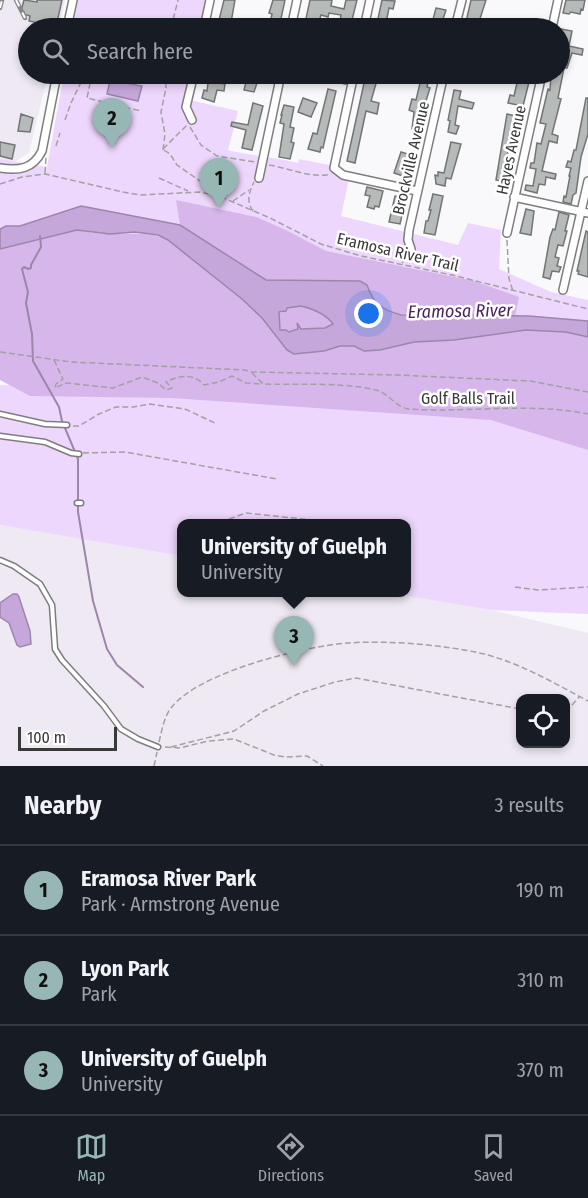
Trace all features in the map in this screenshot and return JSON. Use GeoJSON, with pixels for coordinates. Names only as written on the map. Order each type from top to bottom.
{"type":"FeatureCollection","features":[{"type":"Feature","properties":{"kind":"street"},"geometry":{"type":"LineString","coordinates":[[68,18],[73,0]]}},
{"type":"Feature","properties":{"kind":"street"},"geometry":{"type":"LineString","coordinates":[[206,18],[210,0]]}},
{"type":"Feature","properties":{"kind":"street"},"geometry":{"type":"LineString","coordinates":[[293,18],[297,0]]}},
{"type":"Feature","properties":{"kind":"street"},"geometry":{"type":"LineString","coordinates":[[366,18],[370,0]]}},
{"type":"Feature","properties":{"kind":"street"},"geometry":{"type":"LineString","coordinates":[[458,18],[462,0]]}},
{"type":"Feature","properties":{"kind":"street"},"geometry":{"type":"LineString","coordinates":[[554,18],[558,0]]}},
{"type":"Feature","properties":{"kind":"street"},"geometry":{"type":"LineString","coordinates":[[0,168],[16,170],[31,166],[42,151],[55,84]]}},
{"type":"Feature","properties":{"kind":"street"},"geometry":{"type":"LineString","coordinates":[[192,84],[186,107],[192,120]]}},
{"type":"Feature","properties":{"kind":"street"},"geometry":{"type":"LineString","coordinates":[[259,178],[279,84]]}},
{"type":"Feature","properties":{"kind":"street"},"geometry":{"type":"LineString","coordinates":[[351,84],[333,165],[336,171],[343,175],[417,190]]}},
{"type":"Feature","properties":{"kind":"street","name":"Brockville Avenue"},"geometry":{"type":"LineString","coordinates":[[411,249],[408,240],[409,230],[442,84]]}},
{"type":"Feature","properties":{"kind":"street","name":"Hayes Avenue"},"geometry":{"type":"LineString","coordinates":[[507,233],[540,84]]}},
{"type":"Feature","properties":{"kind":"street"},"geometry":{"type":"LineString","coordinates":[[563,290],[585,212],[588,181]]}},
{"type":"Feature","properties":{"kind":"street"},"geometry":{"type":"LineString","coordinates":[[514,197],[585,212]]}},
{"type":"Feature","properties":{"kind":"lane"},"geometry":{"type":"LineString","coordinates":[[0,414],[45,424],[64,425]]}},
{"type":"Feature","properties":{"kind":"lane"},"geometry":{"type":"LineString","coordinates":[[0,436],[45,442],[77,453]]}},
{"type":"Feature","properties":{"kind":"lane"},"geometry":{"type":"LineString","coordinates":[[0,560],[14,566],[40,584],[52,605],[55,649],[62,660],[104,706],[121,729],[158,747]]}},
{"type":"Feature","properties":{"kind":"path"},"geometry":{"type":"LineString","coordinates":[[174,18],[178,0]]}},
{"type":"Feature","properties":{"kind":"path"},"geometry":{"type":"LineString","coordinates":[[65,120],[70,103],[80,84]]}},
{"type":"Feature","properties":{"kind":"path"},"geometry":{"type":"LineString","coordinates":[[90,84],[87,98],[141,111]]}},
{"type":"Feature","properties":{"kind":"path"},"geometry":{"type":"LineString","coordinates":[[163,150],[165,135],[161,112],[166,84]]}},
{"type":"Feature","properties":{"kind":"path"},"geometry":{"type":"LineString","coordinates":[[163,150],[188,124],[201,145],[217,156],[323,176],[336,171]]}},
{"type":"Feature","properties":{"kind":"path"},"geometry":{"type":"LineString","coordinates":[[56,146],[60,133]]}},
{"type":"Feature","properties":{"kind":"path"},"geometry":{"type":"LineString","coordinates":[[163,150],[170,154],[177,165],[200,181],[214,195]]}},
{"type":"Feature","properties":{"kind":"path"},"geometry":{"type":"LineString","coordinates":[[42,151],[46,161],[45,174]]}},
{"type":"Feature","properties":{"kind":"path"},"geometry":{"type":"LineString","coordinates":[[46,161],[49,158]]}},
{"type":"Feature","properties":{"kind":"path","name":"Eramosa River Trail"},"geometry":{"type":"LineString","coordinates":[[0,184],[22,177],[45,174],[141,195],[190,192],[214,195],[321,244],[588,309]]}},
{"type":"Feature","properties":{"kind":"path"},"geometry":{"type":"LineString","coordinates":[[159,178],[190,192]]}},
{"type":"Feature","properties":{"kind":"path"},"geometry":{"type":"LineString","coordinates":[[232,202],[250,189],[255,180],[259,178]]}},
{"type":"Feature","properties":{"kind":"path"},"geometry":{"type":"LineString","coordinates":[[250,189],[249,205],[253,211]]}},
{"type":"Feature","properties":{"kind":"path"},"geometry":{"type":"LineString","coordinates":[[507,233],[509,279],[513,291]]}},
{"type":"Feature","properties":{"kind":"path"},"geometry":{"type":"LineString","coordinates":[[402,264],[411,249]]}},
{"type":"Feature","properties":{"kind":"path"},"geometry":{"type":"LineString","coordinates":[[0,352],[54,360],[251,372],[530,381],[588,392]]}},
{"type":"Feature","properties":{"kind":"path","name":"Golf Balls Trail"},"geometry":{"type":"LineString","coordinates":[[54,360],[63,379],[56,384],[55,388],[66,383],[113,388],[142,377],[155,381],[169,390],[172,388],[166,382],[190,375],[198,378],[204,385],[232,376],[251,384],[320,385],[372,389],[383,393],[393,403],[410,409],[542,409],[568,410],[588,414]]}},
{"type":"Feature","properties":{"kind":"path"},"geometry":{"type":"LineString","coordinates":[[251,372],[262,384]]}},
{"type":"Feature","properties":{"kind":"path"},"geometry":{"type":"LineString","coordinates":[[64,425],[79,426],[117,407],[150,404],[185,409],[215,423]]}},
{"type":"Feature","properties":{"kind":"path"},"geometry":{"type":"LineString","coordinates":[[77,453],[125,452],[277,479]]}},
{"type":"Feature","properties":{"kind":"path"},"geometry":{"type":"LineString","coordinates":[[229,519],[246,513],[303,519]]}},
{"type":"Feature","properties":{"kind":"path"},"geometry":{"type":"LineString","coordinates":[[515,587],[538,590],[588,588]]}},
{"type":"Feature","properties":{"kind":"path"},"geometry":{"type":"LineString","coordinates":[[154,766],[165,718],[172,706],[182,698],[207,682],[234,670],[275,657],[346,643],[425,645],[482,654],[515,663],[588,701]]}},
{"type":"Feature","properties":{"kind":"path"},"geometry":{"type":"LineString","coordinates":[[171,747],[234,731],[289,698],[345,679],[356,678],[516,709]]}},
{"type":"Feature","properties":{"kind":"path"},"geometry":{"type":"LineString","coordinates":[[570,707],[579,696]]}},
{"type":"Feature","properties":{"kind":"path"},"geometry":{"type":"LineString","coordinates":[[158,747],[180,748],[208,741],[234,739],[274,755],[307,756],[323,766]]}},
{"type":"Feature","properties":{"kind":"shaded area"},"geometry":{"type":"Polygon","coordinates":[[[0,0],[65,0],[61,18],[18,18],[18,84],[46,84],[29,153],[14,162],[0,159],[0,0]]]}},
{"type":"Feature","properties":{"kind":"shaded area"},"geometry":{"type":"Polygon","coordinates":[[[78,0],[206,0],[202,18],[75,18],[78,0]]]}},
{"type":"Feature","properties":{"kind":"shaded area"},"geometry":{"type":"Polygon","coordinates":[[[62,84],[188,84],[185,99],[238,111],[228,150],[298,163],[299,159],[329,165],[334,174],[349,179],[341,216],[458,245],[468,223],[501,230],[499,269],[551,292],[588,300],[588,321],[529,316],[401,315],[376,303],[360,281],[266,280],[180,225],[81,206],[20,226],[6,226],[0,229],[0,159],[47,167],[62,84]]]}},
{"type":"Feature","properties":{"kind":"shaded area"},"geometry":{"type":"Polygon","coordinates":[[[109,84],[142,86],[138,101],[107,94],[109,84]]]}},
{"type":"Feature","properties":{"kind":"shaded area"},"geometry":{"type":"Polygon","coordinates":[[[176,200],[256,217],[326,251],[474,281],[519,297],[515,316],[401,315],[377,304],[360,281],[266,280],[180,225],[176,200]]]}},
{"type":"Feature","properties":{"kind":"shaded area"},"geometry":{"type":"Polygon","coordinates":[[[81,206],[180,225],[266,280],[360,281],[367,285],[372,297],[379,305],[401,315],[529,316],[588,321],[588,337],[566,332],[526,330],[454,340],[414,342],[380,350],[364,351],[354,346],[340,346],[324,351],[294,354],[287,350],[262,318],[242,299],[168,240],[158,235],[135,232],[110,234],[77,230],[0,249],[0,229],[6,226],[20,226],[81,206]],[[301,306],[279,312],[280,330],[289,332],[298,329],[297,323],[301,329],[325,328],[333,324],[315,310],[301,306]]]}},
{"type":"Feature","properties":{"kind":"shaded area"},"geometry":{"type":"Polygon","coordinates":[[[77,230],[107,234],[147,234],[168,240],[242,299],[262,318],[287,350],[324,351],[340,346],[354,346],[364,351],[380,350],[414,342],[454,340],[526,330],[567,332],[588,337],[588,450],[491,420],[171,398],[30,396],[0,380],[0,249],[77,230]]]}},
{"type":"Feature","properties":{"kind":"shaded area"},"geometry":{"type":"Polygon","coordinates":[[[301,306],[319,312],[334,324],[325,328],[300,330],[298,324],[298,329],[289,332],[280,330],[279,312],[301,306]]]}},
{"type":"Feature","properties":{"kind":"shaded area"},"geometry":{"type":"Polygon","coordinates":[[[0,385],[118,387],[588,423],[588,614],[491,610],[411,597],[411,519],[177,519],[177,555],[0,525],[0,385]]]}},
{"type":"Feature","properties":{"kind":"shaded area"},"geometry":{"type":"Polygon","coordinates":[[[0,525],[177,555],[177,597],[411,597],[491,610],[588,633],[588,766],[0,766],[0,525]]]}},
{"type":"Feature","properties":{"kind":"shaded area"},"geometry":{"type":"Polygon","coordinates":[[[13,594],[19,597],[30,631],[31,644],[20,647],[17,645],[9,623],[0,617],[0,603],[13,594]]]}},
{"type":"Feature","properties":{"kind":"building"},"geometry":{"type":"Polygon","coordinates":[[[24,0],[37,2],[37,0],[62,0],[58,18],[30,18],[30,16],[21,11],[24,0]]]}},
{"type":"Feature","properties":{"kind":"building"},"geometry":{"type":"Polygon","coordinates":[[[224,0],[235,0],[232,18],[220,18],[224,0]]]}},
{"type":"Feature","properties":{"kind":"building"},"geometry":{"type":"Polygon","coordinates":[[[273,0],[285,0],[281,18],[271,18],[272,14],[269,13],[273,0]]]}},
{"type":"Feature","properties":{"kind":"building"},"geometry":{"type":"Polygon","coordinates":[[[310,0],[332,0],[331,6],[344,9],[346,0],[357,0],[352,18],[340,18],[341,15],[329,13],[328,17],[321,15],[320,18],[306,18],[310,0]]]}},
{"type":"Feature","properties":{"kind":"building"},"geometry":{"type":"Polygon","coordinates":[[[382,0],[395,1],[393,9],[389,8],[387,18],[378,18],[382,0]]]}},
{"type":"Feature","properties":{"kind":"building"},"geometry":{"type":"Polygon","coordinates":[[[471,0],[486,0],[480,18],[467,18],[471,0]]]}},
{"type":"Feature","properties":{"kind":"building"},"geometry":{"type":"Polygon","coordinates":[[[566,0],[585,0],[580,14],[563,13],[566,0]]]}},
{"type":"Feature","properties":{"kind":"building"},"geometry":{"type":"Polygon","coordinates":[[[436,8],[446,10],[443,18],[433,18],[436,8]]]}},
{"type":"Feature","properties":{"kind":"building"},"geometry":{"type":"Polygon","coordinates":[[[570,46],[583,49],[582,55],[572,53],[570,59],[570,46]]]}},
{"type":"Feature","properties":{"kind":"building"},"geometry":{"type":"Polygon","coordinates":[[[208,84],[225,84],[224,91],[217,90],[214,102],[202,98],[204,90],[207,91],[208,84]]]}},
{"type":"Feature","properties":{"kind":"building"},"geometry":{"type":"Polygon","coordinates":[[[246,84],[257,84],[254,92],[244,90],[246,84]]]}},
{"type":"Feature","properties":{"kind":"building"},"geometry":{"type":"Polygon","coordinates":[[[364,84],[376,84],[371,101],[379,103],[377,114],[366,111],[355,163],[347,161],[364,84]]]}},
{"type":"Feature","properties":{"kind":"building"},"geometry":{"type":"Polygon","coordinates":[[[420,84],[428,84],[427,87],[430,88],[421,117],[425,118],[423,131],[412,129],[414,112],[409,110],[412,99],[416,100],[420,84]]]}},
{"type":"Feature","properties":{"kind":"building"},"geometry":{"type":"Polygon","coordinates":[[[517,84],[528,84],[523,106],[508,103],[510,95],[514,96],[517,84]]]}},
{"type":"Feature","properties":{"kind":"building"},"geometry":{"type":"Polygon","coordinates":[[[550,84],[561,84],[558,98],[561,99],[552,134],[558,136],[557,143],[549,141],[542,171],[556,174],[555,179],[546,177],[545,185],[539,184],[537,193],[525,190],[526,185],[533,186],[536,169],[530,168],[531,163],[534,163],[537,143],[541,144],[546,124],[540,123],[548,89],[550,90],[550,84]]]}},
{"type":"Feature","properties":{"kind":"building"},"geometry":{"type":"Polygon","coordinates":[[[328,89],[336,91],[323,148],[321,147],[320,152],[308,149],[313,133],[317,134],[328,89]]]}},
{"type":"Feature","properties":{"kind":"building"},"geometry":{"type":"Polygon","coordinates":[[[454,90],[461,91],[459,99],[474,103],[472,109],[458,106],[455,125],[459,126],[456,134],[448,132],[454,90]]]}},
{"type":"Feature","properties":{"kind":"building"},"geometry":{"type":"Polygon","coordinates":[[[303,98],[317,103],[311,117],[298,112],[303,98]]]}},
{"type":"Feature","properties":{"kind":"building"},"geometry":{"type":"Polygon","coordinates":[[[586,98],[588,98],[588,134],[581,157],[576,193],[573,195],[571,204],[563,202],[571,168],[566,167],[576,150],[586,98]]]}},
{"type":"Feature","properties":{"kind":"building"},"geometry":{"type":"Polygon","coordinates":[[[253,103],[263,106],[252,150],[242,148],[246,130],[231,126],[232,122],[248,125],[253,103]]]}},
{"type":"Feature","properties":{"kind":"building"},"geometry":{"type":"Polygon","coordinates":[[[284,105],[294,107],[290,127],[294,128],[291,142],[294,143],[290,159],[279,157],[284,124],[280,123],[284,105]]]}},
{"type":"Feature","properties":{"kind":"building"},"geometry":{"type":"Polygon","coordinates":[[[21,114],[33,118],[30,132],[18,131],[21,114]]]}},
{"type":"Feature","properties":{"kind":"building"},"geometry":{"type":"Polygon","coordinates":[[[507,114],[521,120],[518,133],[512,134],[507,156],[512,157],[508,164],[506,182],[496,180],[507,114]]]}},
{"type":"Feature","properties":{"kind":"building"},"geometry":{"type":"Polygon","coordinates":[[[0,142],[15,145],[12,159],[0,156],[0,142]]]}},
{"type":"Feature","properties":{"kind":"building"},"geometry":{"type":"Polygon","coordinates":[[[451,142],[461,144],[451,179],[446,178],[445,186],[436,184],[435,175],[438,176],[438,172],[444,173],[451,142]]]}},
{"type":"Feature","properties":{"kind":"building"},"geometry":{"type":"Polygon","coordinates":[[[401,152],[411,155],[406,177],[394,173],[401,152]]]}},
{"type":"Feature","properties":{"kind":"building"},"geometry":{"type":"Polygon","coordinates":[[[367,187],[383,191],[379,207],[375,206],[374,209],[367,207],[370,196],[365,195],[367,187]]]}},
{"type":"Feature","properties":{"kind":"building"},"geometry":{"type":"Polygon","coordinates":[[[433,194],[443,196],[435,235],[424,233],[433,194]]]}},
{"type":"Feature","properties":{"kind":"building"},"geometry":{"type":"Polygon","coordinates":[[[395,196],[406,198],[400,224],[389,222],[395,196]]]}},
{"type":"Feature","properties":{"kind":"building"},"geometry":{"type":"Polygon","coordinates":[[[526,209],[534,211],[531,235],[520,233],[526,209]]]}},
{"type":"Feature","properties":{"kind":"building"},"geometry":{"type":"Polygon","coordinates":[[[559,212],[569,215],[565,231],[567,231],[563,246],[558,245],[555,257],[559,258],[557,266],[561,267],[559,272],[552,271],[550,279],[543,277],[550,237],[553,229],[555,230],[559,212]]]}},
{"type":"Feature","properties":{"kind":"building"},"geometry":{"type":"Polygon","coordinates":[[[586,231],[588,232],[588,277],[578,274],[579,271],[577,271],[586,231]]]}},
{"type":"Feature","properties":{"kind":"waterway"},"geometry":{"type":"LineString","coordinates":[[40,236],[41,247],[31,268],[22,269],[28,292],[26,303],[32,334],[33,361],[59,407],[62,421],[78,459],[78,512],[93,601],[107,649],[117,665],[143,687]]}},
{"type":"Feature","properties":{"kind":"railway"},"geometry":{"type":"LineString","coordinates":[[0,8],[2,0]]}},
{"type":"Feature","properties":{"kind":"railway"},"geometry":{"type":"LineString","coordinates":[[16,0],[25,18]]}},
{"type":"Feature","properties":{"kind":"place","name":"Lyon Park"},"geometry":{"type":"Point","coordinates":[112,148]}},
{"type":"Feature","properties":{"kind":"place","name":"Eramosa River Park"},"geometry":{"type":"Point","coordinates":[219,208]}},
{"type":"Feature","properties":{"kind":"place","name":"University of Guelph"},"geometry":{"type":"Point","coordinates":[294,666]}},
{"type":"Feature","properties":{"kind":"water label","name":"Eramosa River"},"geometry":{"type":"Point","coordinates":[460,311]}}]}
